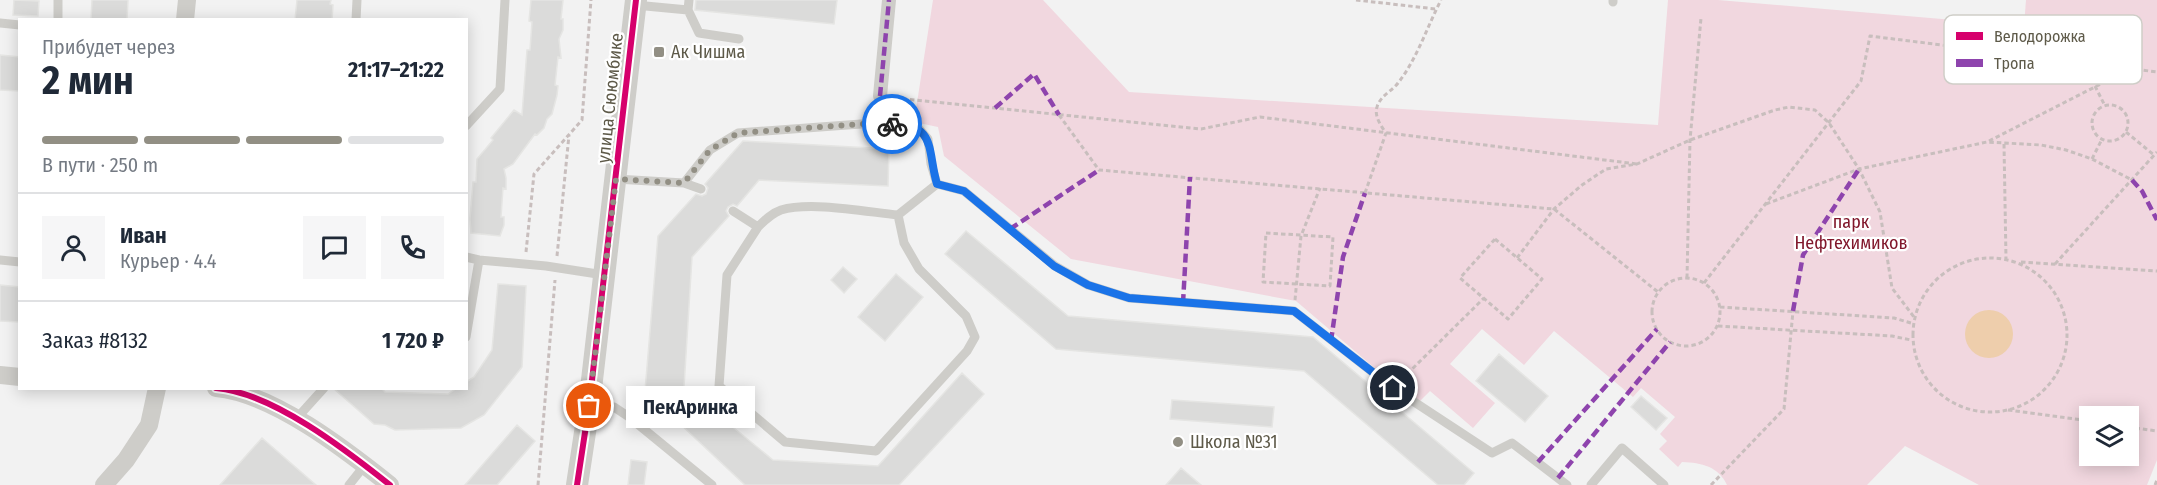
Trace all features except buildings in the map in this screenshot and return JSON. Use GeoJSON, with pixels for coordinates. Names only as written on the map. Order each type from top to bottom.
{"type":"FeatureCollection","features":[{"type":"Feature","properties":{"kind":"street"},"geometry":{"type":"LineString","coordinates":[[185,18],[186,0]]}},
{"type":"Feature","properties":{"kind":"street"},"geometry":{"type":"LineString","coordinates":[[880,96],[889,0]]}},
{"type":"Feature","properties":{"kind":"street","name":"улица Сююмбике"},"geometry":{"type":"LineString","coordinates":[[577,485],[605,275],[635,2]]}},
{"type":"Feature","properties":{"kind":"street"},"geometry":{"type":"LineString","coordinates":[[0,375],[18,376]]}},
{"type":"Feature","properties":{"kind":"street"},"geometry":{"type":"LineString","coordinates":[[104,485],[126,460],[149,425],[157,390]]}},
{"type":"Feature","properties":{"kind":"street"},"geometry":{"type":"LineString","coordinates":[[229,390],[272,405],[313,428],[390,485]]}},
{"type":"Feature","properties":{"kind":"lane"},"geometry":{"type":"LineString","coordinates":[[58,0],[58,18]]}},
{"type":"Feature","properties":{"kind":"lane"},"geometry":{"type":"LineString","coordinates":[[356,18],[357,0]]}},
{"type":"Feature","properties":{"kind":"lane"},"geometry":{"type":"LineString","coordinates":[[468,124],[500,88],[505,0]]}},
{"type":"Feature","properties":{"kind":"lane"},"geometry":{"type":"LineString","coordinates":[[635,2],[689,5],[699,33],[739,39]]}},
{"type":"Feature","properties":{"kind":"lane"},"geometry":{"type":"LineString","coordinates":[[0,23],[18,25]]}},
{"type":"Feature","properties":{"kind":"lane"},"geometry":{"type":"LineString","coordinates":[[684,183],[710,150],[738,133],[861,124],[906,124],[920,130],[928,139],[931,165],[937,184]]}},
{"type":"Feature","properties":{"kind":"lane"},"geometry":{"type":"LineString","coordinates":[[616,179],[684,183],[700,189]]}},
{"type":"Feature","properties":{"kind":"lane"},"geometry":{"type":"LineString","coordinates":[[898,215],[904,243],[919,269],[966,316],[975,337],[967,351],[876,451],[785,442],[719,386],[727,275],[758,227],[780,211],[802,207],[898,215],[937,184]]}},
{"type":"Feature","properties":{"kind":"lane"},"geometry":{"type":"LineString","coordinates":[[937,184],[964,191],[1054,266],[1088,285],[1129,298],[1294,311],[1393,388],[1492,453],[1512,443],[1567,485]]}},
{"type":"Feature","properties":{"kind":"lane"},"geometry":{"type":"LineString","coordinates":[[733,211],[758,227]]}},
{"type":"Feature","properties":{"kind":"lane"},"geometry":{"type":"LineString","coordinates":[[468,257],[605,275]]}},
{"type":"Feature","properties":{"kind":"lane"},"geometry":{"type":"LineString","coordinates":[[0,260],[18,262]]}},
{"type":"Feature","properties":{"kind":"lane"},"geometry":{"type":"LineString","coordinates":[[468,325],[479,260]]}},
{"type":"Feature","properties":{"kind":"lane"},"geometry":{"type":"LineString","coordinates":[[296,419],[322,390]]}},
{"type":"Feature","properties":{"kind":"lane"},"geometry":{"type":"LineString","coordinates":[[589,406],[614,407],[712,485]]}},
{"type":"Feature","properties":{"kind":"lane"},"geometry":{"type":"LineString","coordinates":[[1591,485],[1622,448],[1664,485]]}},
{"type":"Feature","properties":{"kind":"lane"},"geometry":{"type":"LineString","coordinates":[[349,485],[365,465]]}},
{"type":"Feature","properties":{"kind":"lane"},"geometry":{"type":"LineString","coordinates":[[1548,485],[1556,476]]}},
{"type":"Feature","properties":{"kind":"path"},"geometry":{"type":"LineString","coordinates":[[524,264],[534,174],[582,120],[591,0]]}},
{"type":"Feature","properties":{"kind":"path"},"geometry":{"type":"LineString","coordinates":[[1356,0],[1436,9]]}},
{"type":"Feature","properties":{"kind":"path"},"geometry":{"type":"LineString","coordinates":[[1365,193],[1386,133],[1377,115],[1377,107],[1383,96],[1397,85],[1408,68],[1441,0]]}},
{"type":"Feature","properties":{"kind":"path"},"geometry":{"type":"LineString","coordinates":[[1687,278],[1690,140],[1701,18]]}},
{"type":"Feature","properties":{"kind":"path"},"geometry":{"type":"LineString","coordinates":[[1704,283],[1861,81],[1870,36],[1944,45]]}},
{"type":"Feature","properties":{"kind":"path"},"geometry":{"type":"LineString","coordinates":[[2142,70],[2157,72]]}},
{"type":"Feature","properties":{"kind":"path"},"geometry":{"type":"LineString","coordinates":[[1765,205],[1859,169],[1987,142],[2099,84]]}},
{"type":"Feature","properties":{"kind":"path"},"geometry":{"type":"LineString","coordinates":[[2095,86],[2105,106]]}},
{"type":"Feature","properties":{"kind":"path"},"geometry":{"type":"LineString","coordinates":[[880,96],[1201,129],[1260,117],[1637,164]]}},
{"type":"Feature","properties":{"kind":"path"},"geometry":{"type":"LineString","coordinates":[[2105,106],[2116,106],[2124,112],[2128,122],[2126,132],[2115,140],[2102,139],[2095,132],[2093,122],[2096,112],[2105,106]]}},
{"type":"Feature","properties":{"kind":"path"},"geometry":{"type":"LineString","coordinates":[[1517,258],[1554,209],[1582,184],[1606,170],[1637,164],[1690,140],[1750,117],[1789,107],[1815,110],[1829,123],[1859,169],[1880,212],[1892,288],[1914,317]]}},
{"type":"Feature","properties":{"kind":"path"},"geometry":{"type":"LineString","coordinates":[[1059,115],[1099,170],[1554,209],[1658,292]]}},
{"type":"Feature","properties":{"kind":"path"},"geometry":{"type":"LineString","coordinates":[[2055,264],[2156,153],[2126,132]]}},
{"type":"Feature","properties":{"kind":"path"},"geometry":{"type":"LineString","coordinates":[[538,485],[569,135]]}},
{"type":"Feature","properties":{"kind":"path"},"geometry":{"type":"LineString","coordinates":[[2092,159],[2102,139]]}},
{"type":"Feature","properties":{"kind":"path"},"geometry":{"type":"LineString","coordinates":[[1987,142],[2041,145],[2066,150],[2092,159],[2132,180]]}},
{"type":"Feature","properties":{"kind":"path"},"geometry":{"type":"LineString","coordinates":[[2004,144],[2006,259]]}},
{"type":"Feature","properties":{"kind":"path"},"geometry":{"type":"LineString","coordinates":[[1294,311],[1301,236],[1320,188]]}},
{"type":"Feature","properties":{"kind":"path"},"geometry":{"type":"LineString","coordinates":[[1266,233],[1333,237],[1329,286],[1298,284],[1263,282],[1266,233]]}},
{"type":"Feature","properties":{"kind":"path"},"geometry":{"type":"LineString","coordinates":[[1495,238],[1542,279],[1508,319],[1484,298],[1461,278],[1495,238]]}},
{"type":"Feature","properties":{"kind":"path"},"geometry":{"type":"LineString","coordinates":[[2008,410],[2028,402],[2044,389],[2061,364],[2067,335],[2061,305],[2053,292],[2033,270],[2017,262],[2006,259],[1975,260],[1960,264],[1946,271],[1924,295],[1911,323],[1911,340],[1926,377],[1936,389],[1960,406],[1990,412],[2008,410],[2079,420]]}},
{"type":"Feature","properties":{"kind":"path"},"geometry":{"type":"LineString","coordinates":[[2017,262],[2157,271]]}},
{"type":"Feature","properties":{"kind":"path"},"geometry":{"type":"LineString","coordinates":[[1687,278],[1704,283],[1713,291],[1720,306],[1718,326],[1707,339],[1697,344],[1681,346],[1670,342],[1660,334],[1652,317],[1653,304],[1658,292],[1668,283],[1687,278]]}},
{"type":"Feature","properties":{"kind":"path"},"geometry":{"type":"LineString","coordinates":[[1393,388],[1484,298]]}},
{"type":"Feature","properties":{"kind":"path"},"geometry":{"type":"LineString","coordinates":[[1720,306],[1894,318],[1911,323]]}},
{"type":"Feature","properties":{"kind":"path"},"geometry":{"type":"LineString","coordinates":[[1711,485],[1784,409],[1793,311]]}},
{"type":"Feature","properties":{"kind":"path"},"geometry":{"type":"LineString","coordinates":[[1718,326],[1892,336],[1911,340]]}},
{"type":"Feature","properties":{"kind":"path"},"geometry":{"type":"LineString","coordinates":[[2139,429],[2157,431]]}},
{"type":"Feature","properties":{"kind":"path"},"geometry":{"type":"LineString","coordinates":[[2155,485],[2157,480]]}},
{"type":"Feature","properties":{"kind":"green space","name":"парк Нефтехимиков"},"geometry":{"type":"Polygon","coordinates":[[[933,0],[1043,0],[1129,92],[1658,125],[1668,0],[1718,0],[1944,19],[1944,84],[2142,84],[2142,15],[2025,15],[2026,0],[2157,0],[2157,460],[2147,485],[1979,485],[1905,446],[1867,485],[1727,485],[1719,474],[1709,467],[1682,462],[1678,467],[1659,449],[1667,441],[1660,434],[1675,417],[1641,388],[1633,397],[1554,331],[1524,365],[1482,329],[1450,364],[1495,403],[1473,428],[1430,391],[1417,404],[1296,301],[1071,259],[944,156],[938,127],[914,122],[933,0]]]}},
{"type":"Feature","properties":{"kind":"shaded area"},"geometry":{"type":"Polygon","coordinates":[[[1989,310],[2006,317],[2013,334],[2006,351],[1989,358],[1972,351],[1965,334],[1972,317],[1989,310]]]}},
{"type":"Feature","properties":{"kind":"marked path"},"geometry":{"type":"LineString","coordinates":[[880,96],[889,0]]}},
{"type":"Feature","properties":{"kind":"marked path"},"geometry":{"type":"LineString","coordinates":[[995,108],[1034,74],[1059,115]]}},
{"type":"Feature","properties":{"kind":"marked path"},"geometry":{"type":"LineString","coordinates":[[1793,311],[1803,255],[1859,169]]}},
{"type":"Feature","properties":{"kind":"marked path"},"geometry":{"type":"LineString","coordinates":[[1010,229],[1099,170]]}},
{"type":"Feature","properties":{"kind":"marked path"},"geometry":{"type":"LineString","coordinates":[[1183,303],[1190,177]]}},
{"type":"Feature","properties":{"kind":"marked path"},"geometry":{"type":"LineString","coordinates":[[2132,180],[2142,191],[2157,220]]}},
{"type":"Feature","properties":{"kind":"marked path"},"geometry":{"type":"LineString","coordinates":[[1331,341],[1343,257],[1365,193]]}},
{"type":"Feature","properties":{"kind":"marked path"},"geometry":{"type":"LineString","coordinates":[[1538,462],[1657,329]]}},
{"type":"Feature","properties":{"kind":"marked path"},"geometry":{"type":"LineString","coordinates":[[1558,478],[1670,342]]}},
{"type":"Feature","properties":{"kind":"cycle path"},"geometry":{"type":"LineString","coordinates":[[577,485],[589,406],[636,0]]}},
{"type":"Feature","properties":{"kind":"cycle path"},"geometry":{"type":"LineString","coordinates":[[227,390],[261,400],[308,425],[390,485]]}},
{"type":"Feature","properties":{"kind":"way so far"},"geometry":{"type":"LineString","coordinates":[[589,406],[616,179],[684,183],[710,150],[738,133],[768,129],[892,124]]}},
{"type":"Feature","properties":{"kind":"place","name":"Ак Чишма"},"geometry":{"type":"Point","coordinates":[659,52]}},
{"type":"Feature","properties":{"kind":"place","name":"ПекАринка"},"geometry":{"type":"Point","coordinates":[589,406]}},
{"type":"Feature","properties":{"kind":"place","name":"Школа №31"},"geometry":{"type":"Point","coordinates":[1178,442]}},
{"type":"Feature","properties":{"kind":"route"},"geometry":{"type":"LineString","coordinates":[[892,124],[906,124],[920,130],[928,139],[931,165],[937,184],[964,191],[1054,266],[1088,285],[1129,298],[1294,311],[1393,388]]}}]}
